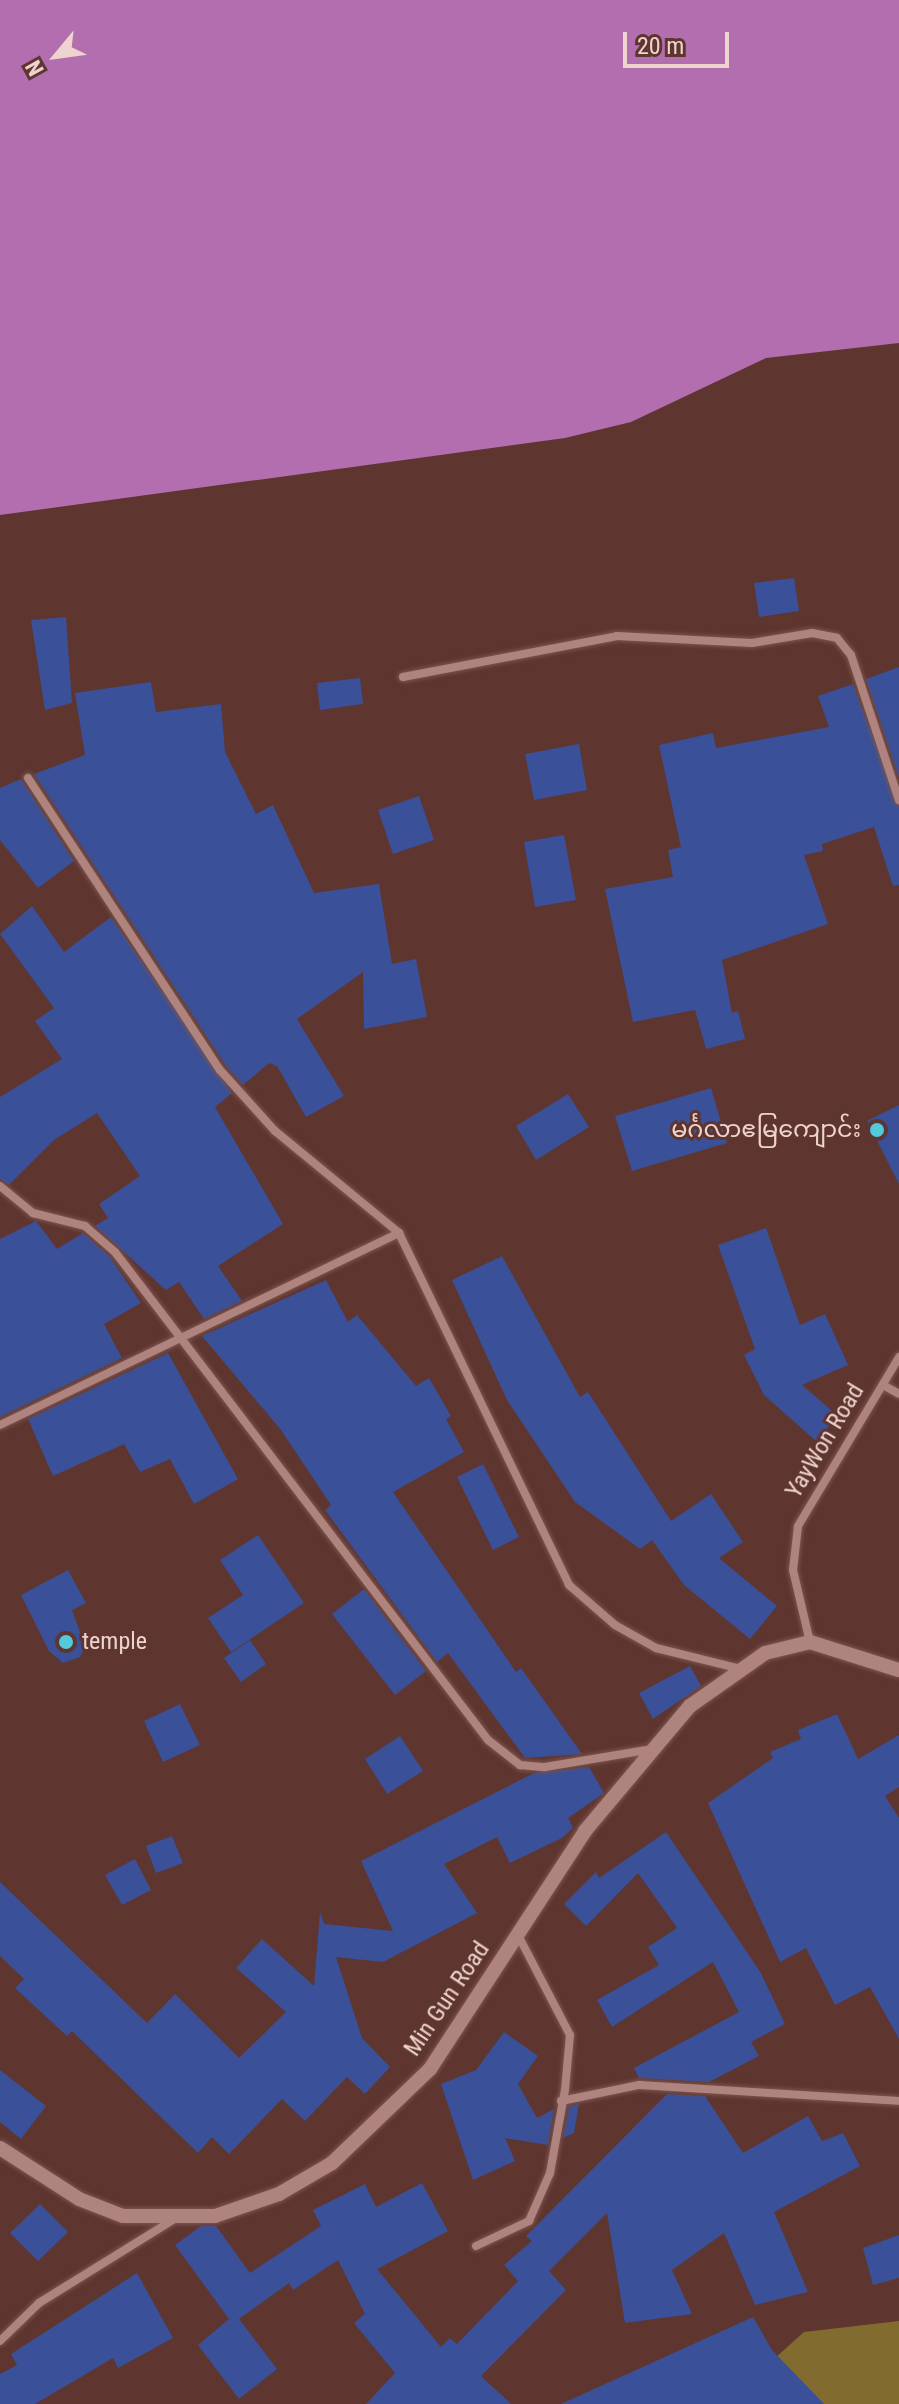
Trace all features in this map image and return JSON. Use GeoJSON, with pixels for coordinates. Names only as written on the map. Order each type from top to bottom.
{"type":"FeatureCollection","features":[{"type":"Feature","properties":{"kind":"street"},"geometry":{"type":"LineString","coordinates":[[403,677],[617,636],[752,643],[812,633],[837,638],[851,655],[899,800]]}},
{"type":"Feature","properties":{"kind":"street"},"geometry":{"type":"LineString","coordinates":[[28,778],[220,1070],[275,1131],[399,1233],[569,1585],[615,1625],[656,1648],[737,1668]]}},
{"type":"Feature","properties":{"kind":"street"},"geometry":{"type":"LineString","coordinates":[[0,1186],[33,1213],[85,1226],[115,1252],[488,1740],[520,1765],[545,1767],[652,1749]]}},
{"type":"Feature","properties":{"kind":"street"},"geometry":{"type":"LineString","coordinates":[[0,1425],[177,1335],[399,1233]]}},
{"type":"Feature","properties":{"kind":"street","name":"YayWon Road"},"geometry":{"type":"LineString","coordinates":[[810,1642],[793,1570],[798,1526],[839,1446],[899,1357]]}},
{"type":"Feature","properties":{"kind":"street"},"geometry":{"type":"LineString","coordinates":[[883,1385],[899,1394]]}},
{"type":"Feature","properties":{"kind":"street"},"geometry":{"type":"LineString","coordinates":[[810,1642],[899,1670]]}},
{"type":"Feature","properties":{"kind":"street","name":"Min Gun Road"},"geometry":{"type":"LineString","coordinates":[[0,2148],[79,2199],[123,2216],[215,2216],[279,2194],[332,2163],[430,2069],[585,1831],[652,1749],[737,1668],[810,1642]]}},
{"type":"Feature","properties":{"kind":"street"},"geometry":{"type":"LineString","coordinates":[[476,2246],[529,2221],[550,2173],[570,2035],[517,1934]]}},
{"type":"Feature","properties":{"kind":"street"},"geometry":{"type":"LineString","coordinates":[[561,2101],[639,2085],[899,2101]]}},
{"type":"Feature","properties":{"kind":"street"},"geometry":{"type":"LineString","coordinates":[[0,2341],[39,2303],[176,2218]]}},
{"type":"Feature","properties":{"kind":"shaded area"},"geometry":{"type":"Polygon","coordinates":[[[0,0],[899,0],[899,343],[766,358],[631,422],[565,438],[0,515],[0,0]]]}},
{"type":"Feature","properties":{"kind":"shaded area"},"geometry":{"type":"Polygon","coordinates":[[[899,2321],[899,2404],[724,2404],[804,2332],[899,2321]]]}},
{"type":"Feature","properties":{"kind":"building"},"geometry":{"type":"Polygon","coordinates":[[[794,578],[799,611],[759,617],[754,583],[794,578]]]}},
{"type":"Feature","properties":{"kind":"building"},"geometry":{"type":"Polygon","coordinates":[[[66,617],[72,703],[45,710],[31,620],[66,617]]]}},
{"type":"Feature","properties":{"kind":"building"},"geometry":{"type":"Polygon","coordinates":[[[899,667],[899,778],[866,679],[899,667]]]}},
{"type":"Feature","properties":{"kind":"building"},"geometry":{"type":"Polygon","coordinates":[[[360,678],[363,704],[320,710],[317,683],[360,678]]]}},
{"type":"Feature","properties":{"kind":"building"},"geometry":{"type":"Polygon","coordinates":[[[151,682],[156,712],[221,704],[225,752],[256,814],[273,805],[314,893],[379,884],[392,964],[416,959],[427,1017],[364,1029],[363,972],[297,1019],[344,1096],[306,1117],[277,1066],[269,1063],[243,1085],[226,1066],[34,774],[85,755],[75,693],[151,682]]]}},
{"type":"Feature","properties":{"kind":"building"},"geometry":{"type":"Polygon","coordinates":[[[853,684],[899,807],[899,885],[893,886],[874,827],[822,844],[823,851],[804,855],[828,924],[722,960],[732,1013],[738,1011],[745,1039],[706,1049],[695,1010],[633,1022],[605,889],[673,877],[668,850],[681,847],[659,745],[713,733],[716,748],[829,727],[818,696],[853,684]]]}},
{"type":"Feature","properties":{"kind":"building"},"geometry":{"type":"Polygon","coordinates":[[[579,744],[587,790],[534,800],[525,754],[579,744]]]}},
{"type":"Feature","properties":{"kind":"building"},"geometry":{"type":"Polygon","coordinates":[[[21,779],[74,861],[38,888],[0,840],[0,788],[21,779]]]}},
{"type":"Feature","properties":{"kind":"building"},"geometry":{"type":"Polygon","coordinates":[[[419,796],[434,840],[393,854],[378,810],[419,796]]]}},
{"type":"Feature","properties":{"kind":"building"},"geometry":{"type":"Polygon","coordinates":[[[564,835],[576,900],[535,907],[524,842],[564,835]]]}},
{"type":"Feature","properties":{"kind":"building"},"geometry":{"type":"Polygon","coordinates":[[[32,906],[64,952],[111,917],[232,1093],[215,1107],[283,1224],[218,1266],[242,1301],[204,1319],[179,1282],[166,1290],[95,1226],[108,1218],[99,1204],[140,1176],[97,1113],[54,1140],[9,1185],[0,1179],[0,1097],[62,1059],[35,1021],[54,1008],[0,934],[32,906]]]}},
{"type":"Feature","properties":{"kind":"building"},"geometry":{"type":"Polygon","coordinates":[[[711,1088],[727,1143],[632,1171],[615,1116],[711,1088]]]}},
{"type":"Feature","properties":{"kind":"building"},"geometry":{"type":"Polygon","coordinates":[[[568,1094],[589,1127],[536,1160],[516,1126],[568,1094]]]}},
{"type":"Feature","properties":{"kind":"building"},"geometry":{"type":"Polygon","coordinates":[[[899,1105],[899,1184],[867,1121],[899,1105]]]}},
{"type":"Feature","properties":{"kind":"building"},"geometry":{"type":"Polygon","coordinates":[[[36,1221],[57,1249],[83,1233],[110,1257],[141,1303],[104,1324],[122,1358],[0,1417],[0,1239],[36,1221]]]}},
{"type":"Feature","properties":{"kind":"building"},"geometry":{"type":"Polygon","coordinates":[[[766,1228],[800,1325],[825,1314],[848,1365],[802,1385],[838,1416],[816,1441],[764,1395],[744,1355],[755,1349],[718,1245],[766,1228]]]}},
{"type":"Feature","properties":{"kind":"building"},"geometry":{"type":"Polygon","coordinates":[[[502,1256],[580,1397],[588,1392],[671,1521],[711,1494],[743,1542],[719,1558],[777,1606],[750,1639],[684,1585],[652,1540],[640,1549],[575,1502],[507,1400],[452,1280],[502,1256]]]}},
{"type":"Feature","properties":{"kind":"building"},"geometry":{"type":"Polygon","coordinates":[[[326,1280],[348,1322],[357,1315],[416,1386],[429,1378],[451,1416],[446,1419],[464,1452],[393,1492],[516,1672],[521,1668],[582,1754],[525,1758],[448,1653],[437,1662],[325,1510],[331,1505],[281,1430],[202,1336],[326,1280]]]}},
{"type":"Feature","properties":{"kind":"building"},"geometry":{"type":"Polygon","coordinates":[[[168,1353],[238,1479],[194,1504],[170,1459],[140,1472],[124,1444],[53,1476],[28,1419],[168,1353]]]}},
{"type":"Feature","properties":{"kind":"building"},"geometry":{"type":"Polygon","coordinates":[[[483,1464],[519,1537],[493,1550],[457,1477],[483,1464]]]}},
{"type":"Feature","properties":{"kind":"building"},"geometry":{"type":"Polygon","coordinates":[[[258,1535],[304,1603],[231,1652],[208,1618],[243,1595],[220,1560],[258,1535]]]}},
{"type":"Feature","properties":{"kind":"building"},"geometry":{"type":"Polygon","coordinates":[[[68,1570],[86,1603],[72,1610],[85,1646],[80,1657],[63,1663],[49,1651],[21,1595],[68,1570]]]}},
{"type":"Feature","properties":{"kind":"building"},"geometry":{"type":"Polygon","coordinates":[[[364,1589],[426,1671],[395,1695],[332,1614],[364,1589]]]}},
{"type":"Feature","properties":{"kind":"building"},"geometry":{"type":"Polygon","coordinates":[[[250,1640],[266,1664],[241,1682],[224,1658],[250,1640]]]}},
{"type":"Feature","properties":{"kind":"building"},"geometry":{"type":"Polygon","coordinates":[[[690,1666],[701,1686],[653,1719],[639,1693],[690,1666]]]}},
{"type":"Feature","properties":{"kind":"building"},"geometry":{"type":"Polygon","coordinates":[[[180,1704],[200,1745],[163,1762],[144,1721],[180,1704]]]}},
{"type":"Feature","properties":{"kind":"building"},"geometry":{"type":"Polygon","coordinates":[[[837,1714],[858,1759],[899,1735],[899,1787],[885,1796],[899,1818],[899,2039],[870,1987],[835,2005],[806,1948],[780,1962],[708,1803],[773,1758],[770,1752],[801,1739],[798,1730],[837,1714]]]}},
{"type":"Feature","properties":{"kind":"building"},"geometry":{"type":"Polygon","coordinates":[[[400,1736],[423,1771],[387,1794],[365,1759],[400,1736]]]}},
{"type":"Feature","properties":{"kind":"building"},"geometry":{"type":"Polygon","coordinates":[[[589,1767],[604,1793],[568,1818],[573,1828],[562,1838],[510,1863],[497,1837],[444,1864],[477,1913],[383,1962],[336,1957],[362,2038],[390,2067],[365,2094],[347,2077],[305,2121],[282,2099],[229,2154],[212,2137],[198,2153],[72,2031],[67,2036],[15,1988],[24,1979],[0,1956],[0,1882],[147,2023],[175,1994],[239,2058],[286,2012],[236,1968],[262,1939],[314,1986],[320,1912],[324,1924],[393,1931],[361,1861],[534,1773],[589,1767]]]}},
{"type":"Feature","properties":{"kind":"building"},"geometry":{"type":"Polygon","coordinates":[[[666,1832],[761,1973],[785,2024],[751,2042],[759,2056],[709,2082],[639,2078],[634,2068],[739,2012],[713,1962],[612,2027],[597,2000],[659,1965],[648,1947],[677,1928],[638,1873],[586,1926],[564,1904],[596,1872],[599,1878],[666,1832]]]}},
{"type":"Feature","properties":{"kind":"building"},"geometry":{"type":"Polygon","coordinates":[[[172,1836],[183,1863],[156,1873],[146,1846],[172,1836]]]}},
{"type":"Feature","properties":{"kind":"building"},"geometry":{"type":"Polygon","coordinates":[[[135,1859],[151,1890],[122,1905],[105,1875],[135,1859]]]}},
{"type":"Feature","properties":{"kind":"building"},"geometry":{"type":"Polygon","coordinates":[[[504,2032],[538,2056],[518,2084],[537,2118],[554,2109],[548,2145],[505,2138],[515,2161],[473,2180],[441,2084],[476,2070],[504,2032]]]}},
{"type":"Feature","properties":{"kind":"building"},"geometry":{"type":"Polygon","coordinates":[[[0,2070],[46,2106],[21,2139],[0,2122],[0,2070]]]}},
{"type":"Feature","properties":{"kind":"building"},"geometry":{"type":"Polygon","coordinates":[[[667,2094],[705,2096],[743,2153],[808,2116],[822,2141],[843,2133],[860,2166],[774,2212],[808,2292],[755,2305],[724,2233],[672,2270],[692,2314],[625,2323],[607,2213],[549,2271],[566,2290],[481,2376],[511,2404],[366,2404],[395,2373],[354,2323],[365,2314],[338,2260],[293,2290],[289,2283],[239,2319],[277,2369],[239,2399],[198,2345],[229,2319],[175,2245],[201,2226],[216,2226],[250,2273],[321,2226],[313,2210],[365,2184],[376,2207],[422,2183],[448,2231],[377,2269],[441,2347],[450,2338],[457,2344],[518,2281],[504,2265],[532,2241],[526,2236],[667,2094]]]}},
{"type":"Feature","properties":{"kind":"building"},"geometry":{"type":"Polygon","coordinates":[[[579,2104],[574,2133],[563,2138],[569,2106],[579,2104]]]}},
{"type":"Feature","properties":{"kind":"building"},"geometry":{"type":"Polygon","coordinates":[[[40,2204],[68,2232],[38,2261],[10,2233],[40,2204]]]}},
{"type":"Feature","properties":{"kind":"building"},"geometry":{"type":"Polygon","coordinates":[[[899,2235],[899,2278],[873,2285],[863,2248],[899,2235]]]}},
{"type":"Feature","properties":{"kind":"building"},"geometry":{"type":"Polygon","coordinates":[[[137,2273],[173,2338],[118,2368],[113,2358],[35,2404],[0,2404],[0,2374],[17,2365],[11,2354],[137,2273]]]}},
{"type":"Feature","properties":{"kind":"building"},"geometry":{"type":"Polygon","coordinates":[[[753,2317],[772,2350],[824,2404],[561,2404],[753,2317]]]}},
{"type":"Feature","properties":{"kind":"place","name":"မင်္ဂလာဧမြကျောင်း"},"geometry":{"type":"Point","coordinates":[877,1130]}},
{"type":"Feature","properties":{"kind":"place","name":"temple"},"geometry":{"type":"Point","coordinates":[66,1642]}}]}
